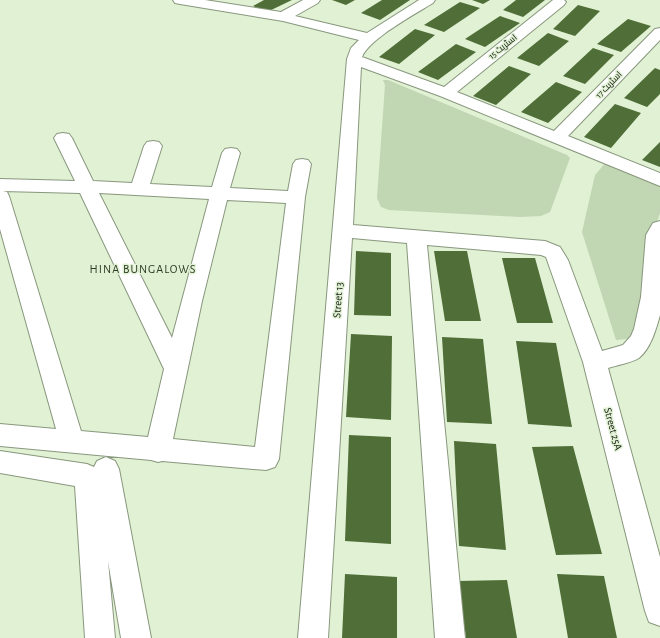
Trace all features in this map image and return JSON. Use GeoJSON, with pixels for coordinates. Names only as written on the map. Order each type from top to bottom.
{"type":"FeatureCollection","features":[{"type":"Feature","properties":{"kind":"street"},"geometry":{"type":"LineString","coordinates":[[180,0],[283,17],[370,38]]}},
{"type":"Feature","properties":{"kind":"street"},"geometry":{"type":"LineString","coordinates":[[222,0],[250,12]]}},
{"type":"Feature","properties":{"kind":"street"},"geometry":{"type":"LineString","coordinates":[[283,17],[313,0]]}},
{"type":"Feature","properties":{"kind":"street","name":"Street 13"},"geometry":{"type":"LineString","coordinates":[[313,638],[343,232],[354,59],[358,48],[370,38],[428,0]]}},
{"type":"Feature","properties":{"kind":"street","name":"اسٹریٹ 15"},"geometry":{"type":"LineString","coordinates":[[446,93],[559,2]]}},
{"type":"Feature","properties":{"kind":"street","name":"اسٹریٹ 17"},"geometry":{"type":"LineString","coordinates":[[557,138],[660,32]]}},
{"type":"Feature","properties":{"kind":"street"},"geometry":{"type":"LineString","coordinates":[[354,59],[446,93],[660,180]]}},
{"type":"Feature","properties":{"kind":"street"},"geometry":{"type":"LineString","coordinates":[[63,138],[175,368]]}},
{"type":"Feature","properties":{"kind":"street"},"geometry":{"type":"LineString","coordinates":[[139,190],[153,146]]}},
{"type":"Feature","properties":{"kind":"street"},"geometry":{"type":"LineString","coordinates":[[158,451],[175,368],[219,194],[231,153]]}},
{"type":"Feature","properties":{"kind":"street"},"geometry":{"type":"LineString","coordinates":[[0,435],[266,460],[296,197],[302,164]]}},
{"type":"Feature","properties":{"kind":"street"},"geometry":{"type":"LineString","coordinates":[[0,185],[87,187],[296,197]]}},
{"type":"Feature","properties":{"kind":"street"},"geometry":{"type":"LineString","coordinates":[[0,196],[72,442]]}},
{"type":"Feature","properties":{"kind":"street"},"geometry":{"type":"LineString","coordinates":[[595,362],[630,352],[638,344],[648,322],[651,309],[656,236],[660,228]]}},
{"type":"Feature","properties":{"kind":"street"},"geometry":{"type":"LineString","coordinates":[[343,232],[416,237],[450,638]]}},
{"type":"Feature","properties":{"kind":"street","name":"Street 25A"},"geometry":{"type":"LineString","coordinates":[[416,237],[545,248],[553,252],[558,260],[595,362],[660,611]]}},
{"type":"Feature","properties":{"kind":"street"},"geometry":{"type":"LineString","coordinates":[[0,462],[87,476],[100,638]]}},
{"type":"Feature","properties":{"kind":"street"},"geometry":{"type":"LineString","coordinates":[[106,469],[136,638]]}},
{"type":"Feature","properties":{"kind":"green space"},"geometry":{"type":"Polygon","coordinates":[[[383,80],[388,80],[567,155],[570,158],[550,212],[541,216],[520,217],[389,210],[381,207],[377,198],[385,85],[383,80]]]}},
{"type":"Feature","properties":{"kind":"green space"},"geometry":{"type":"Polygon","coordinates":[[[607,161],[660,184],[660,213],[655,227],[636,334],[626,339],[616,340],[582,232],[595,175],[607,161]]]}},
{"type":"Feature","properties":{"kind":"building"},"geometry":{"type":"Polygon","coordinates":[[[264,0],[292,0],[267,12],[253,6],[264,0]]]}},
{"type":"Feature","properties":{"kind":"building"},"geometry":{"type":"Polygon","coordinates":[[[332,0],[355,0],[346,5],[332,0]]]}},
{"type":"Feature","properties":{"kind":"building"},"geometry":{"type":"Polygon","coordinates":[[[382,0],[410,0],[380,20],[361,13],[382,0]]]}},
{"type":"Feature","properties":{"kind":"building"},"geometry":{"type":"Polygon","coordinates":[[[472,0],[490,0],[483,4],[472,0]]]}},
{"type":"Feature","properties":{"kind":"building"},"geometry":{"type":"Polygon","coordinates":[[[516,0],[545,0],[523,17],[503,10],[516,0]]]}},
{"type":"Feature","properties":{"kind":"building"},"geometry":{"type":"Polygon","coordinates":[[[460,2],[480,8],[444,32],[424,25],[460,2]]]}},
{"type":"Feature","properties":{"kind":"building"},"geometry":{"type":"Polygon","coordinates":[[[578,5],[600,11],[575,36],[553,29],[578,5]]]}},
{"type":"Feature","properties":{"kind":"building"},"geometry":{"type":"Polygon","coordinates":[[[500,16],[520,23],[485,47],[465,39],[500,16]]]}},
{"type":"Feature","properties":{"kind":"building"},"geometry":{"type":"Polygon","coordinates":[[[628,19],[651,26],[621,52],[597,44],[628,19]]]}},
{"type":"Feature","properties":{"kind":"building"},"geometry":{"type":"Polygon","coordinates":[[[415,29],[435,35],[399,64],[379,57],[415,29]]]}},
{"type":"Feature","properties":{"kind":"building"},"geometry":{"type":"Polygon","coordinates":[[[548,33],[569,41],[539,66],[517,58],[548,33]]]}},
{"type":"Feature","properties":{"kind":"building"},"geometry":{"type":"Polygon","coordinates":[[[456,44],[476,52],[438,80],[418,72],[456,44]]]}},
{"type":"Feature","properties":{"kind":"building"},"geometry":{"type":"Polygon","coordinates":[[[593,48],[614,55],[585,84],[563,76],[593,48]]]}},
{"type":"Feature","properties":{"kind":"building"},"geometry":{"type":"Polygon","coordinates":[[[509,66],[531,74],[496,105],[473,96],[509,66]]]}},
{"type":"Feature","properties":{"kind":"building"},"geometry":{"type":"Polygon","coordinates":[[[655,68],[660,70],[660,94],[647,107],[624,98],[655,68]]]}},
{"type":"Feature","properties":{"kind":"building"},"geometry":{"type":"Polygon","coordinates":[[[556,82],[582,92],[548,123],[521,112],[556,82]]]}},
{"type":"Feature","properties":{"kind":"building"},"geometry":{"type":"Polygon","coordinates":[[[615,104],[641,113],[611,148],[584,137],[615,104]]]}},
{"type":"Feature","properties":{"kind":"building"},"geometry":{"type":"Polygon","coordinates":[[[660,142],[660,167],[642,160],[660,142]]]}},
{"type":"Feature","properties":{"kind":"building"},"geometry":{"type":"Polygon","coordinates":[[[356,251],[391,253],[391,316],[354,315],[356,251]]]}},
{"type":"Feature","properties":{"kind":"building"},"geometry":{"type":"Polygon","coordinates":[[[434,251],[467,251],[481,321],[445,321],[434,251]]]}},
{"type":"Feature","properties":{"kind":"building"},"geometry":{"type":"Polygon","coordinates":[[[502,258],[535,258],[553,323],[517,323],[502,258]]]}},
{"type":"Feature","properties":{"kind":"building"},"geometry":{"type":"Polygon","coordinates":[[[351,334],[392,336],[391,420],[346,417],[351,334]]]}},
{"type":"Feature","properties":{"kind":"building"},"geometry":{"type":"Polygon","coordinates":[[[442,337],[483,339],[492,424],[447,422],[442,337]]]}},
{"type":"Feature","properties":{"kind":"building"},"geometry":{"type":"Polygon","coordinates":[[[516,341],[556,343],[572,427],[528,424],[516,341]]]}},
{"type":"Feature","properties":{"kind":"building"},"geometry":{"type":"Polygon","coordinates":[[[349,435],[391,437],[391,544],[345,541],[349,435]]]}},
{"type":"Feature","properties":{"kind":"building"},"geometry":{"type":"Polygon","coordinates":[[[454,441],[496,444],[506,550],[459,546],[454,441]]]}},
{"type":"Feature","properties":{"kind":"building"},"geometry":{"type":"Polygon","coordinates":[[[573,446],[602,554],[556,555],[532,447],[573,446]]]}},
{"type":"Feature","properties":{"kind":"building"},"geometry":{"type":"Polygon","coordinates":[[[345,574],[397,577],[397,638],[342,638],[345,574]]]}},
{"type":"Feature","properties":{"kind":"building"},"geometry":{"type":"Polygon","coordinates":[[[557,574],[604,576],[617,638],[568,638],[557,574]]]}},
{"type":"Feature","properties":{"kind":"building"},"geometry":{"type":"Polygon","coordinates":[[[507,580],[517,638],[466,638],[458,581],[507,580]]]}},
{"type":"Feature","properties":{"kind":"district","name":"HINA BUNGALOWS"},"geometry":{"type":"Point","coordinates":[143,269]}}]}
